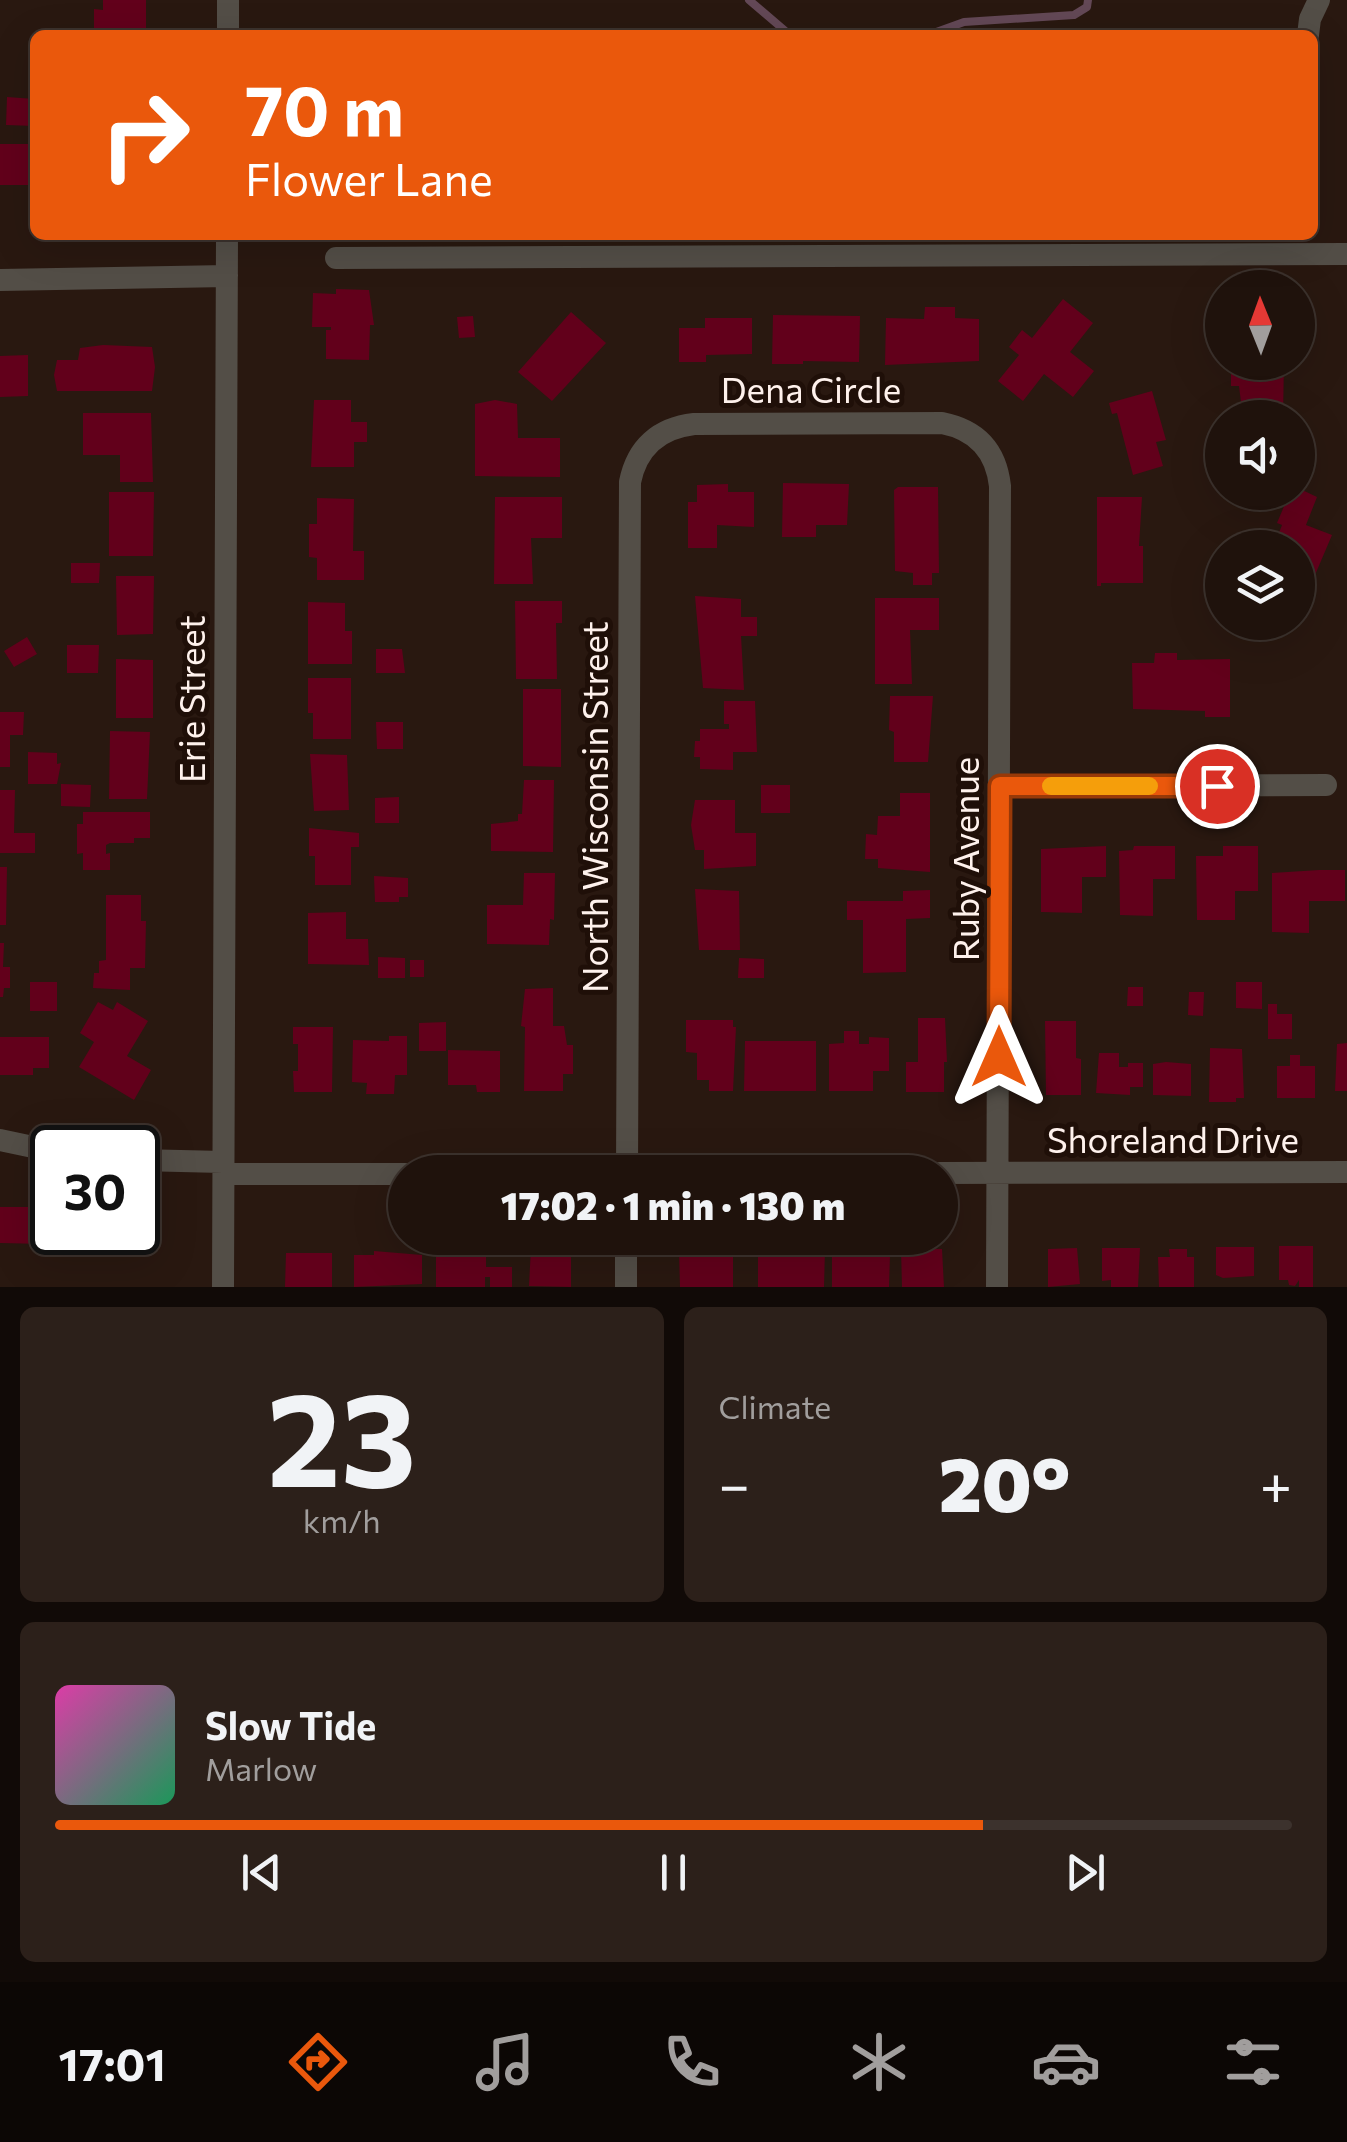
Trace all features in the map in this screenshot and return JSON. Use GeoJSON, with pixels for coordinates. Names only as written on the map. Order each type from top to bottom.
{"type":"FeatureCollection","features":[{"type":"Feature","properties":{"kind":"street"},"geometry":{"type":"LineString","coordinates":[[228,0],[228,30]]}},
{"type":"Feature","properties":{"kind":"street"},"geometry":{"type":"LineString","coordinates":[[1309,30],[1319,0]]}},
{"type":"Feature","properties":{"kind":"street","name":"Erie Street"},"geometry":{"type":"LineString","coordinates":[[223,1287],[227,240]]}},
{"type":"Feature","properties":{"kind":"street"},"geometry":{"type":"LineString","coordinates":[[336,258],[1347,254]]}},
{"type":"Feature","properties":{"kind":"street"},"geometry":{"type":"LineString","coordinates":[[0,280],[227,276]]}},
{"type":"Feature","properties":{"kind":"street","name":"Dena Circle"},"geometry":{"type":"LineString","coordinates":[[646,445],[667,430],[694,424],[942,423],[958,426],[978,438]]}},
{"type":"Feature","properties":{"kind":"street","name":"Ruby Avenue"},"geometry":{"type":"LineString","coordinates":[[978,438],[992,454],[1000,486],[997,1287]]}},
{"type":"Feature","properties":{"kind":"street","name":"North Wisconsin Street"},"geometry":{"type":"LineString","coordinates":[[627,1155],[630,482],[646,445]]}},
{"type":"Feature","properties":{"kind":"street"},"geometry":{"type":"LineString","coordinates":[[1000,786],[1326,785]]}},
{"type":"Feature","properties":{"kind":"street"},"geometry":{"type":"LineString","coordinates":[[0,1140],[30,1146]]}},
{"type":"Feature","properties":{"kind":"street"},"geometry":{"type":"LineString","coordinates":[[160,1162],[388,1173]]}},
{"type":"Feature","properties":{"kind":"street","name":"Shoreland Drive"},"geometry":{"type":"LineString","coordinates":[[958,1173],[1347,1172]]}},
{"type":"Feature","properties":{"kind":"street"},"geometry":{"type":"LineString","coordinates":[[626,1255],[626,1287]]}},
{"type":"Feature","properties":{"kind":"building"},"geometry":{"type":"Polygon","coordinates":[[[103,0],[146,0],[146,30],[94,30],[94,9],[103,10],[103,0]]]}},
{"type":"Feature","properties":{"kind":"building"},"geometry":{"type":"Polygon","coordinates":[[[7,97],[30,99],[30,126],[6,125],[7,97]]]}},
{"type":"Feature","properties":{"kind":"building"},"geometry":{"type":"Polygon","coordinates":[[[0,144],[30,144],[29,185],[0,185],[0,144]]]}},
{"type":"Feature","properties":{"kind":"building"},"geometry":{"type":"Polygon","coordinates":[[[336,289],[369,290],[374,325],[370,325],[369,360],[326,359],[326,330],[331,327],[312,327],[313,293],[336,294],[336,289]]]}},
{"type":"Feature","properties":{"kind":"building"},"geometry":{"type":"Polygon","coordinates":[[[1063,299],[1093,323],[1070,352],[1094,371],[1073,397],[1044,374],[1023,401],[998,381],[1019,355],[1009,347],[1022,330],[1032,338],[1063,299]]]}},
{"type":"Feature","properties":{"kind":"building"},"geometry":{"type":"Polygon","coordinates":[[[925,307],[955,307],[955,318],[979,319],[979,361],[885,365],[886,318],[924,319],[925,307]]]}},
{"type":"Feature","properties":{"kind":"building"},"geometry":{"type":"Polygon","coordinates":[[[571,312],[606,343],[552,401],[518,372],[571,312]]]}},
{"type":"Feature","properties":{"kind":"building"},"geometry":{"type":"Polygon","coordinates":[[[773,315],[860,316],[859,362],[772,364],[773,315]]]}},
{"type":"Feature","properties":{"kind":"building"},"geometry":{"type":"Polygon","coordinates":[[[473,316],[475,337],[459,338],[457,317],[473,316]]]}},
{"type":"Feature","properties":{"kind":"building"},"geometry":{"type":"Polygon","coordinates":[[[705,318],[752,318],[752,354],[706,355],[706,362],[679,362],[679,328],[705,328],[705,318]]]}},
{"type":"Feature","properties":{"kind":"building"},"geometry":{"type":"Polygon","coordinates":[[[152,347],[152,391],[57,391],[57,360],[78,360],[80,348],[152,347]]]}},
{"type":"Feature","properties":{"kind":"building"},"geometry":{"type":"Polygon","coordinates":[[[28,355],[28,396],[0,397],[0,356],[28,355]]]}},
{"type":"Feature","properties":{"kind":"building"},"geometry":{"type":"Polygon","coordinates":[[[1231,380],[1284,380],[1283,400],[1241,400],[1239,386],[1231,386],[1231,380]]]}},
{"type":"Feature","properties":{"kind":"building"},"geometry":{"type":"Polygon","coordinates":[[[1152,391],[1166,440],[1156,442],[1163,466],[1133,475],[1117,413],[1112,414],[1109,403],[1152,391]]]}},
{"type":"Feature","properties":{"kind":"building"},"geometry":{"type":"Polygon","coordinates":[[[314,400],[351,400],[351,422],[367,422],[367,442],[354,442],[354,467],[311,467],[314,400]]]}},
{"type":"Feature","properties":{"kind":"building"},"geometry":{"type":"Polygon","coordinates":[[[495,400],[517,404],[518,438],[560,438],[560,477],[475,476],[475,404],[495,400]]]}},
{"type":"Feature","properties":{"kind":"building"},"geometry":{"type":"Polygon","coordinates":[[[83,413],[151,413],[153,482],[120,482],[120,455],[83,455],[83,413]]]}},
{"type":"Feature","properties":{"kind":"building"},"geometry":{"type":"Polygon","coordinates":[[[783,483],[849,484],[847,525],[816,525],[816,537],[782,537],[783,483]]]}},
{"type":"Feature","properties":{"kind":"building"},"geometry":{"type":"Polygon","coordinates":[[[728,484],[728,492],[754,492],[754,527],[717,525],[717,548],[688,548],[688,502],[697,502],[697,485],[728,484]]]}},
{"type":"Feature","properties":{"kind":"building"},"geometry":{"type":"Polygon","coordinates":[[[938,487],[939,573],[932,573],[932,585],[913,585],[913,573],[895,571],[894,490],[938,487]]]}},
{"type":"Feature","properties":{"kind":"building"},"geometry":{"type":"Polygon","coordinates":[[[109,492],[154,492],[153,556],[109,556],[109,492]]]}},
{"type":"Feature","properties":{"kind":"building"},"geometry":{"type":"Polygon","coordinates":[[[495,497],[562,497],[562,538],[531,538],[533,584],[494,584],[495,497]]]}},
{"type":"Feature","properties":{"kind":"building"},"geometry":{"type":"Polygon","coordinates":[[[1097,497],[1142,497],[1139,546],[1143,546],[1143,583],[1097,586],[1097,497]]]}},
{"type":"Feature","properties":{"kind":"building"},"geometry":{"type":"Polygon","coordinates":[[[317,498],[354,499],[353,551],[364,551],[364,580],[317,580],[317,558],[309,557],[309,524],[317,524],[317,498]]]}},
{"type":"Feature","properties":{"kind":"building"},"geometry":{"type":"Polygon","coordinates":[[[1282,510],[1312,510],[1306,525],[1332,535],[1315,575],[1315,530],[1280,530],[1282,525],[1277,523],[1282,510]]]}},
{"type":"Feature","properties":{"kind":"building"},"geometry":{"type":"Polygon","coordinates":[[[71,563],[100,563],[99,583],[71,583],[71,563]]]}},
{"type":"Feature","properties":{"kind":"building"},"geometry":{"type":"Polygon","coordinates":[[[116,576],[154,576],[153,634],[117,635],[116,576]]]}},
{"type":"Feature","properties":{"kind":"building"},"geometry":{"type":"Polygon","coordinates":[[[695,596],[741,599],[741,617],[757,617],[757,636],[741,636],[744,690],[703,688],[695,596]]]}},
{"type":"Feature","properties":{"kind":"building"},"geometry":{"type":"Polygon","coordinates":[[[875,598],[939,598],[939,630],[910,630],[912,684],[875,684],[875,598]]]}},
{"type":"Feature","properties":{"kind":"building"},"geometry":{"type":"Polygon","coordinates":[[[515,601],[562,601],[562,623],[556,623],[557,679],[516,679],[515,601]]]}},
{"type":"Feature","properties":{"kind":"building"},"geometry":{"type":"Polygon","coordinates":[[[308,602],[345,603],[345,631],[352,631],[352,664],[308,664],[308,602]]]}},
{"type":"Feature","properties":{"kind":"building"},"geometry":{"type":"Polygon","coordinates":[[[27,637],[37,654],[14,667],[4,651],[27,637]]]}},
{"type":"Feature","properties":{"kind":"building"},"geometry":{"type":"Polygon","coordinates":[[[67,645],[99,645],[98,673],[67,673],[67,645]]]}},
{"type":"Feature","properties":{"kind":"building"},"geometry":{"type":"Polygon","coordinates":[[[376,649],[402,649],[405,673],[376,673],[376,649]]]}},
{"type":"Feature","properties":{"kind":"building"},"geometry":{"type":"Polygon","coordinates":[[[1155,653],[1177,653],[1177,660],[1230,659],[1230,717],[1205,717],[1205,711],[1133,709],[1132,663],[1154,663],[1155,653]]]}},
{"type":"Feature","properties":{"kind":"building"},"geometry":{"type":"Polygon","coordinates":[[[116,659],[153,660],[153,718],[116,718],[116,659]]]}},
{"type":"Feature","properties":{"kind":"building"},"geometry":{"type":"Polygon","coordinates":[[[308,678],[351,678],[351,739],[313,739],[308,678]]]}},
{"type":"Feature","properties":{"kind":"building"},"geometry":{"type":"Polygon","coordinates":[[[523,689],[561,689],[561,767],[523,766],[523,689]]]}},
{"type":"Feature","properties":{"kind":"building"},"geometry":{"type":"Polygon","coordinates":[[[890,696],[933,696],[928,762],[894,762],[894,732],[889,730],[890,696]]]}},
{"type":"Feature","properties":{"kind":"building"},"geometry":{"type":"Polygon","coordinates":[[[724,701],[755,701],[757,752],[733,752],[733,770],[700,769],[700,757],[694,757],[700,729],[729,729],[729,724],[724,724],[724,701]]]}},
{"type":"Feature","properties":{"kind":"building"},"geometry":{"type":"Polygon","coordinates":[[[0,712],[24,712],[23,735],[10,735],[10,767],[0,767],[0,712]]]}},
{"type":"Feature","properties":{"kind":"building"},"geometry":{"type":"Polygon","coordinates":[[[376,722],[403,722],[403,749],[377,749],[376,722]]]}},
{"type":"Feature","properties":{"kind":"building"},"geometry":{"type":"Polygon","coordinates":[[[110,731],[150,732],[147,799],[109,799],[110,731]]]}},
{"type":"Feature","properties":{"kind":"building"},"geometry":{"type":"Polygon","coordinates":[[[28,752],[57,753],[57,764],[61,763],[57,784],[28,784],[28,752]]]}},
{"type":"Feature","properties":{"kind":"building"},"geometry":{"type":"Polygon","coordinates":[[[310,754],[347,755],[349,810],[314,811],[310,754]]]}},
{"type":"Feature","properties":{"kind":"building"},"geometry":{"type":"Polygon","coordinates":[[[524,780],[554,780],[553,852],[491,851],[491,824],[518,821],[518,814],[522,814],[524,780]]]}},
{"type":"Feature","properties":{"kind":"building"},"geometry":{"type":"Polygon","coordinates":[[[61,784],[91,785],[90,807],[61,806],[61,784]]]}},
{"type":"Feature","properties":{"kind":"building"},"geometry":{"type":"Polygon","coordinates":[[[761,785],[790,785],[790,813],[761,813],[761,785]]]}},
{"type":"Feature","properties":{"kind":"building"},"geometry":{"type":"Polygon","coordinates":[[[0,790],[15,790],[14,833],[35,833],[35,853],[0,853],[0,790]]]}},
{"type":"Feature","properties":{"kind":"building"},"geometry":{"type":"Polygon","coordinates":[[[900,793],[930,793],[930,872],[878,868],[878,859],[865,859],[866,834],[877,835],[878,816],[900,816],[900,793]]]}},
{"type":"Feature","properties":{"kind":"building"},"geometry":{"type":"Polygon","coordinates":[[[399,797],[399,823],[375,823],[375,798],[399,797]]]}},
{"type":"Feature","properties":{"kind":"building"},"geometry":{"type":"Polygon","coordinates":[[[695,800],[735,800],[735,833],[756,833],[756,866],[704,869],[704,850],[695,850],[691,825],[695,800]]]}},
{"type":"Feature","properties":{"kind":"building"},"geometry":{"type":"Polygon","coordinates":[[[83,812],[150,812],[150,838],[110,843],[106,845],[106,854],[110,853],[110,870],[83,870],[83,853],[77,854],[77,824],[83,824],[83,812]]]}},
{"type":"Feature","properties":{"kind":"building"},"geometry":{"type":"Polygon","coordinates":[[[309,828],[359,833],[359,847],[351,847],[351,885],[315,885],[315,856],[309,856],[309,828]]]}},
{"type":"Feature","properties":{"kind":"building"},"geometry":{"type":"Polygon","coordinates":[[[1106,846],[1106,877],[1082,877],[1082,913],[1041,912],[1041,849],[1106,846]]]}},
{"type":"Feature","properties":{"kind":"building"},"geometry":{"type":"Polygon","coordinates":[[[1134,846],[1175,846],[1175,879],[1153,879],[1153,916],[1120,915],[1119,851],[1133,850],[1134,846]]]}},
{"type":"Feature","properties":{"kind":"building"},"geometry":{"type":"Polygon","coordinates":[[[1223,846],[1258,846],[1258,891],[1235,891],[1235,920],[1197,920],[1196,856],[1223,856],[1223,846]]]}},
{"type":"Feature","properties":{"kind":"building"},"geometry":{"type":"Polygon","coordinates":[[[0,867],[7,867],[6,925],[0,925],[0,867]]]}},
{"type":"Feature","properties":{"kind":"building"},"geometry":{"type":"Polygon","coordinates":[[[1345,870],[1345,901],[1309,901],[1309,933],[1272,932],[1272,873],[1345,870]]]}},
{"type":"Feature","properties":{"kind":"building"},"geometry":{"type":"Polygon","coordinates":[[[524,873],[555,873],[549,945],[487,944],[487,905],[523,905],[524,873]]]}},
{"type":"Feature","properties":{"kind":"building"},"geometry":{"type":"Polygon","coordinates":[[[374,876],[408,878],[408,897],[399,897],[399,902],[375,902],[374,876]]]}},
{"type":"Feature","properties":{"kind":"building"},"geometry":{"type":"Polygon","coordinates":[[[695,889],[739,891],[740,950],[699,950],[695,889]]]}},
{"type":"Feature","properties":{"kind":"building"},"geometry":{"type":"Polygon","coordinates":[[[930,890],[930,918],[906,919],[906,972],[863,973],[863,920],[847,920],[847,901],[903,901],[903,891],[930,890]]]}},
{"type":"Feature","properties":{"kind":"building"},"geometry":{"type":"Polygon","coordinates":[[[106,895],[141,895],[141,921],[146,921],[145,968],[130,968],[130,990],[93,988],[99,961],[106,960],[106,895]]]}},
{"type":"Feature","properties":{"kind":"building"},"geometry":{"type":"Polygon","coordinates":[[[346,912],[346,939],[368,939],[369,965],[308,964],[308,913],[346,912]]]}},
{"type":"Feature","properties":{"kind":"building"},"geometry":{"type":"Polygon","coordinates":[[[0,943],[4,943],[3,967],[10,967],[10,988],[4,988],[3,997],[0,997],[0,943]]]}},
{"type":"Feature","properties":{"kind":"building"},"geometry":{"type":"Polygon","coordinates":[[[378,957],[405,958],[405,978],[378,978],[378,957]]]}},
{"type":"Feature","properties":{"kind":"building"},"geometry":{"type":"Polygon","coordinates":[[[739,958],[764,959],[764,978],[738,978],[739,958]]]}},
{"type":"Feature","properties":{"kind":"building"},"geometry":{"type":"Polygon","coordinates":[[[410,960],[424,960],[424,977],[410,977],[410,960]]]}},
{"type":"Feature","properties":{"kind":"building"},"geometry":{"type":"Polygon","coordinates":[[[30,982],[57,982],[57,1011],[30,1011],[30,982]]]}},
{"type":"Feature","properties":{"kind":"building"},"geometry":{"type":"Polygon","coordinates":[[[1236,982],[1262,982],[1262,1009],[1236,1008],[1236,982]]]}},
{"type":"Feature","properties":{"kind":"building"},"geometry":{"type":"Polygon","coordinates":[[[1128,987],[1143,987],[1143,1006],[1127,1006],[1128,987]]]}},
{"type":"Feature","properties":{"kind":"building"},"geometry":{"type":"Polygon","coordinates":[[[553,988],[553,1026],[564,1026],[567,1045],[573,1045],[573,1074],[563,1074],[563,1091],[524,1091],[525,1027],[521,1026],[525,989],[553,988]]]}},
{"type":"Feature","properties":{"kind":"building"},"geometry":{"type":"Polygon","coordinates":[[[1189,992],[1204,992],[1203,1016],[1188,1015],[1189,992]]]}},
{"type":"Feature","properties":{"kind":"building"},"geometry":{"type":"Polygon","coordinates":[[[98,1002],[113,1010],[117,1002],[148,1021],[127,1056],[151,1070],[134,1100],[79,1067],[94,1042],[80,1033],[98,1002]]]}},
{"type":"Feature","properties":{"kind":"building"},"geometry":{"type":"Polygon","coordinates":[[[1268,1004],[1277,1004],[1277,1014],[1292,1014],[1292,1039],[1268,1039],[1268,1004]]]}},
{"type":"Feature","properties":{"kind":"building"},"geometry":{"type":"Polygon","coordinates":[[[918,1018],[945,1018],[944,1092],[906,1092],[906,1062],[918,1062],[918,1018]]]}},
{"type":"Feature","properties":{"kind":"building"},"geometry":{"type":"Polygon","coordinates":[[[686,1020],[733,1020],[733,1091],[709,1091],[709,1080],[697,1080],[697,1053],[686,1052],[686,1020]]]}},
{"type":"Feature","properties":{"kind":"building"},"geometry":{"type":"Polygon","coordinates":[[[1045,1021],[1076,1021],[1081,1095],[1046,1095],[1045,1021]]]}},
{"type":"Feature","properties":{"kind":"building"},"geometry":{"type":"Polygon","coordinates":[[[446,1022],[446,1051],[419,1051],[419,1023],[446,1022]]]}},
{"type":"Feature","properties":{"kind":"building"},"geometry":{"type":"Polygon","coordinates":[[[293,1027],[333,1027],[332,1092],[294,1092],[298,1044],[293,1044],[293,1027]]]}},
{"type":"Feature","properties":{"kind":"building"},"geometry":{"type":"Polygon","coordinates":[[[844,1031],[859,1031],[859,1044],[869,1044],[869,1037],[889,1038],[889,1071],[873,1071],[873,1091],[829,1091],[829,1044],[844,1043],[844,1031]]]}},
{"type":"Feature","properties":{"kind":"building"},"geometry":{"type":"Polygon","coordinates":[[[389,1036],[407,1036],[407,1075],[395,1075],[394,1094],[366,1094],[367,1083],[352,1082],[353,1040],[389,1041],[389,1036]]]}},
{"type":"Feature","properties":{"kind":"building"},"geometry":{"type":"Polygon","coordinates":[[[0,1037],[49,1037],[49,1068],[33,1068],[33,1075],[0,1075],[0,1037]]]}},
{"type":"Feature","properties":{"kind":"building"},"geometry":{"type":"Polygon","coordinates":[[[745,1041],[816,1041],[816,1091],[744,1091],[745,1041]]]}},
{"type":"Feature","properties":{"kind":"building"},"geometry":{"type":"Polygon","coordinates":[[[1347,1043],[1347,1091],[1335,1091],[1337,1044],[1347,1043]]]}},
{"type":"Feature","properties":{"kind":"building"},"geometry":{"type":"Polygon","coordinates":[[[1210,1048],[1242,1049],[1244,1098],[1236,1098],[1236,1102],[1209,1102],[1210,1048]]]}},
{"type":"Feature","properties":{"kind":"building"},"geometry":{"type":"Polygon","coordinates":[[[448,1050],[500,1051],[500,1092],[477,1092],[476,1085],[448,1085],[448,1050]]]}},
{"type":"Feature","properties":{"kind":"building"},"geometry":{"type":"Polygon","coordinates":[[[1099,1053],[1119,1053],[1119,1067],[1143,1063],[1143,1087],[1130,1087],[1130,1095],[1096,1093],[1099,1053]]]}},
{"type":"Feature","properties":{"kind":"building"},"geometry":{"type":"Polygon","coordinates":[[[1290,1055],[1300,1055],[1300,1066],[1315,1066],[1315,1098],[1277,1098],[1277,1066],[1290,1066],[1290,1055]]]}},
{"type":"Feature","properties":{"kind":"building"},"geometry":{"type":"Polygon","coordinates":[[[1153,1064],[1191,1064],[1191,1096],[1153,1095],[1153,1064]]]}},
{"type":"Feature","properties":{"kind":"building"},"geometry":{"type":"Polygon","coordinates":[[[0,1207],[30,1207],[30,1244],[0,1243],[0,1207]]]}},
{"type":"Feature","properties":{"kind":"building"},"geometry":{"type":"Polygon","coordinates":[[[1279,1246],[1313,1246],[1313,1287],[1299,1287],[1299,1280],[1295,1286],[1289,1285],[1288,1280],[1279,1280],[1279,1246]]]}},
{"type":"Feature","properties":{"kind":"building"},"geometry":{"type":"Polygon","coordinates":[[[1216,1247],[1254,1247],[1254,1276],[1216,1275],[1216,1247]]]}},
{"type":"Feature","properties":{"kind":"building"},"geometry":{"type":"Polygon","coordinates":[[[1077,1248],[1080,1284],[1048,1287],[1048,1249],[1077,1248]]]}},
{"type":"Feature","properties":{"kind":"building"},"geometry":{"type":"Polygon","coordinates":[[[1102,1248],[1140,1248],[1138,1287],[1111,1287],[1111,1280],[1102,1281],[1102,1248]]]}},
{"type":"Feature","properties":{"kind":"building"},"geometry":{"type":"Polygon","coordinates":[[[1169,1249],[1187,1249],[1187,1257],[1194,1257],[1194,1287],[1159,1287],[1158,1257],[1170,1257],[1169,1249]]]}},
{"type":"Feature","properties":{"kind":"building"},"geometry":{"type":"Polygon","coordinates":[[[374,1251],[422,1255],[422,1284],[354,1287],[354,1255],[374,1255],[374,1251]]]}},
{"type":"Feature","properties":{"kind":"building"},"geometry":{"type":"Polygon","coordinates":[[[286,1253],[332,1253],[332,1287],[285,1287],[286,1253]]]}},
{"type":"Feature","properties":{"kind":"building"},"geometry":{"type":"Polygon","coordinates":[[[436,1255],[486,1255],[486,1267],[512,1267],[512,1287],[490,1287],[490,1277],[485,1277],[485,1287],[436,1287],[436,1255]]]}},
{"type":"Feature","properties":{"kind":"building"},"geometry":{"type":"Polygon","coordinates":[[[531,1255],[571,1255],[571,1287],[529,1286],[531,1255]]]}},
{"type":"Feature","properties":{"kind":"building"},"geometry":{"type":"Polygon","coordinates":[[[679,1255],[733,1255],[733,1287],[680,1287],[679,1255]]]}},
{"type":"Feature","properties":{"kind":"building"},"geometry":{"type":"Polygon","coordinates":[[[825,1255],[824,1287],[758,1287],[758,1257],[825,1255]]]}},
{"type":"Feature","properties":{"kind":"building"},"geometry":{"type":"Polygon","coordinates":[[[901,1255],[942,1255],[944,1287],[902,1287],[901,1255]]]}},
{"type":"Feature","properties":{"kind":"building"},"geometry":{"type":"Polygon","coordinates":[[[832,1256],[890,1256],[889,1287],[832,1287],[832,1256]]]}},
{"type":"Feature","properties":{"kind":"waterway"},"geometry":{"type":"LineString","coordinates":[[749,0],[784,30]]}},
{"type":"Feature","properties":{"kind":"waterway"},"geometry":{"type":"LineString","coordinates":[[942,30],[964,22],[1074,15],[1087,7],[1088,0]]}},
{"type":"Feature","properties":{"kind":"slow traffic"},"geometry":{"type":"LineString","coordinates":[[1051,786],[1149,786]]}},
{"type":"Feature","properties":{"kind":"route"},"geometry":{"type":"LineString","coordinates":[[999,1057],[1000,786],[1217,786]]}}]}
